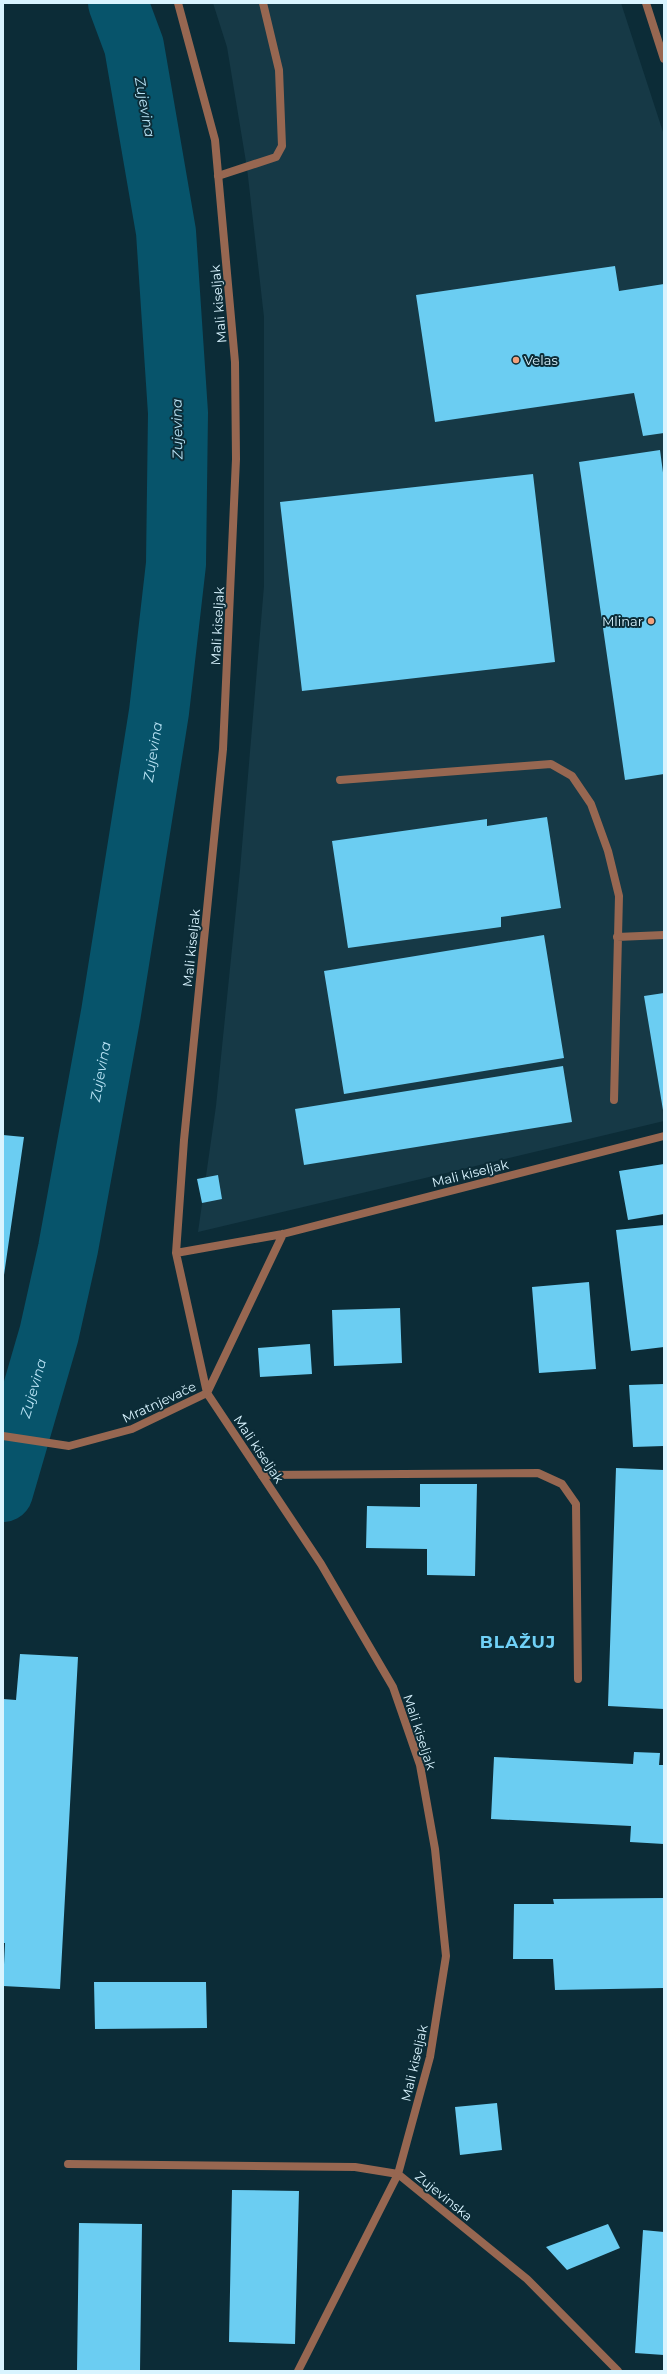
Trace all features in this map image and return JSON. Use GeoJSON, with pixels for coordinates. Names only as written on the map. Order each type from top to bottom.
{"type":"FeatureCollection","features":[{"type":"Feature","properties":{"kind":"street","name":"Mali kiseljak"},"geometry":{"type":"LineString","coordinates":[[178,3],[216,140],[235,362],[236,478],[222,749],[184,1140],[176,1253],[207,1393],[321,1564],[392,1687],[420,1765],[435,1849],[446,1956],[430,2057],[398,2174]]}},
{"type":"Feature","properties":{"kind":"street"},"geometry":{"type":"LineString","coordinates":[[218,176],[276,157],[282,146],[279,70],[263,3]]}},
{"type":"Feature","properties":{"kind":"street"},"geometry":{"type":"LineString","coordinates":[[646,3],[664,59]]}},
{"type":"Feature","properties":{"kind":"street"},"geometry":{"type":"LineString","coordinates":[[340,780],[551,764],[572,776],[591,804],[608,851],[619,896],[614,1100]]}},
{"type":"Feature","properties":{"kind":"street"},"geometry":{"type":"LineString","coordinates":[[617,937],[664,935]]}},
{"type":"Feature","properties":{"kind":"street","name":"Mali kiseljak"},"geometry":{"type":"LineString","coordinates":[[176,1253],[283,1234],[664,1136]]}},
{"type":"Feature","properties":{"kind":"street"},"geometry":{"type":"LineString","coordinates":[[207,1393],[283,1234]]}},
{"type":"Feature","properties":{"kind":"street","name":"Mratnjevače"},"geometry":{"type":"LineString","coordinates":[[3,1436],[69,1446],[132,1429],[207,1393]]}},
{"type":"Feature","properties":{"kind":"street"},"geometry":{"type":"LineString","coordinates":[[262,1475],[538,1473],[562,1484],[576,1504],[578,1679]]}},
{"type":"Feature","properties":{"kind":"street"},"geometry":{"type":"LineString","coordinates":[[68,2164],[356,2167],[398,2174]]}},
{"type":"Feature","properties":{"kind":"street","name":"Zujevinska"},"geometry":{"type":"LineString","coordinates":[[298,2371],[398,2174],[527,2279],[618,2371]]}},
{"type":"Feature","properties":{"kind":"shaded area"},"geometry":{"type":"Polygon","coordinates":[[[213,3],[621,3],[664,135],[664,1121],[198,1232],[216,1106],[240,870],[264,586],[264,317],[247,168],[227,47],[213,3]]]}},
{"type":"Feature","properties":{"kind":"building"},"geometry":{"type":"Polygon","coordinates":[[[615,266],[619,291],[664,284],[664,433],[643,436],[634,393],[435,422],[416,295],[615,266]]]}},
{"type":"Feature","properties":{"kind":"building"},"geometry":{"type":"Polygon","coordinates":[[[660,450],[664,480],[664,774],[625,780],[579,462],[660,450]]]}},
{"type":"Feature","properties":{"kind":"building"},"geometry":{"type":"Polygon","coordinates":[[[533,474],[555,662],[302,691],[280,502],[533,474]]]}},
{"type":"Feature","properties":{"kind":"building"},"geometry":{"type":"Polygon","coordinates":[[[547,817],[561,908],[501,917],[501,927],[348,948],[332,841],[487,819],[487,826],[547,817]]]}},
{"type":"Feature","properties":{"kind":"building"},"geometry":{"type":"Polygon","coordinates":[[[544,935],[564,1058],[344,1094],[324,971],[544,935]]]}},
{"type":"Feature","properties":{"kind":"building"},"geometry":{"type":"Polygon","coordinates":[[[664,993],[664,1110],[663,1110],[644,996],[664,993]]]}},
{"type":"Feature","properties":{"kind":"building"},"geometry":{"type":"Polygon","coordinates":[[[563,1066],[572,1122],[304,1165],[295,1109],[563,1066]]]}},
{"type":"Feature","properties":{"kind":"building"},"geometry":{"type":"Polygon","coordinates":[[[3,1135],[24,1137],[4,1275],[3,1275],[3,1135]]]}},
{"type":"Feature","properties":{"kind":"building"},"geometry":{"type":"Polygon","coordinates":[[[664,1164],[664,1214],[628,1220],[619,1171],[664,1164]]]}},
{"type":"Feature","properties":{"kind":"building"},"geometry":{"type":"Polygon","coordinates":[[[218,1175],[222,1199],[202,1203],[197,1179],[218,1175]]]}},
{"type":"Feature","properties":{"kind":"building"},"geometry":{"type":"Polygon","coordinates":[[[664,1225],[664,1347],[631,1351],[616,1230],[664,1225]]]}},
{"type":"Feature","properties":{"kind":"building"},"geometry":{"type":"Polygon","coordinates":[[[589,1282],[596,1369],[539,1373],[532,1287],[589,1282]]]}},
{"type":"Feature","properties":{"kind":"building"},"geometry":{"type":"Polygon","coordinates":[[[400,1308],[402,1363],[334,1366],[332,1310],[400,1308]]]}},
{"type":"Feature","properties":{"kind":"building"},"geometry":{"type":"Polygon","coordinates":[[[310,1344],[312,1374],[260,1377],[258,1348],[310,1344]]]}},
{"type":"Feature","properties":{"kind":"building"},"geometry":{"type":"Polygon","coordinates":[[[664,1384],[664,1446],[633,1447],[629,1385],[664,1384]]]}},
{"type":"Feature","properties":{"kind":"building"},"geometry":{"type":"Polygon","coordinates":[[[616,1468],[664,1470],[664,1709],[608,1706],[616,1468]]]}},
{"type":"Feature","properties":{"kind":"building"},"geometry":{"type":"Polygon","coordinates":[[[420,1484],[477,1484],[475,1576],[427,1575],[427,1549],[366,1548],[367,1506],[420,1507],[420,1484]]]}},
{"type":"Feature","properties":{"kind":"building"},"geometry":{"type":"Polygon","coordinates":[[[20,1654],[78,1657],[60,1989],[3,1986],[5,1943],[3,1943],[3,1699],[16,1700],[20,1654]]]}},
{"type":"Feature","properties":{"kind":"building"},"geometry":{"type":"Polygon","coordinates":[[[634,1752],[660,1753],[659,1765],[664,1765],[664,1844],[630,1842],[631,1826],[491,1819],[494,1757],[633,1764],[634,1752]]]}},
{"type":"Feature","properties":{"kind":"building"},"geometry":{"type":"Polygon","coordinates":[[[664,1898],[664,1988],[555,1990],[553,1959],[513,1959],[514,1904],[554,1904],[553,1899],[664,1898]]]}},
{"type":"Feature","properties":{"kind":"building"},"geometry":{"type":"Polygon","coordinates":[[[94,1982],[206,1982],[207,2028],[95,2029],[94,1982]]]}},
{"type":"Feature","properties":{"kind":"building"},"geometry":{"type":"Polygon","coordinates":[[[497,2103],[502,2150],[460,2155],[455,2107],[497,2103]]]}},
{"type":"Feature","properties":{"kind":"building"},"geometry":{"type":"Polygon","coordinates":[[[232,2190],[299,2191],[295,2344],[229,2342],[232,2190]]]}},
{"type":"Feature","properties":{"kind":"building"},"geometry":{"type":"Polygon","coordinates":[[[79,2223],[142,2224],[140,2371],[77,2371],[79,2223]]]}},
{"type":"Feature","properties":{"kind":"building"},"geometry":{"type":"Polygon","coordinates":[[[608,2224],[620,2248],[567,2270],[546,2247],[608,2224]]]}},
{"type":"Feature","properties":{"kind":"building"},"geometry":{"type":"Polygon","coordinates":[[[643,2230],[664,2232],[664,2355],[635,2353],[643,2230]]]}},
{"type":"Feature","properties":{"kind":"waterway","name":"Zujevina"},"geometry":{"type":"LineString","coordinates":[[3,1492],[49,1334],[68,1249],[111,1013],[159,712],[176,564],[178,413],[166,232],[134,46],[118,3]]}},
{"type":"Feature","properties":{"kind":"place","name":"Velas"},"geometry":{"type":"Point","coordinates":[516,360]}},
{"type":"Feature","properties":{"kind":"place","name":"Mlinar"},"geometry":{"type":"Point","coordinates":[651,621]}},
{"type":"Feature","properties":{"kind":"district","name":"BLAŽUJ"},"geometry":{"type":"Point","coordinates":[518,1642]}}]}
